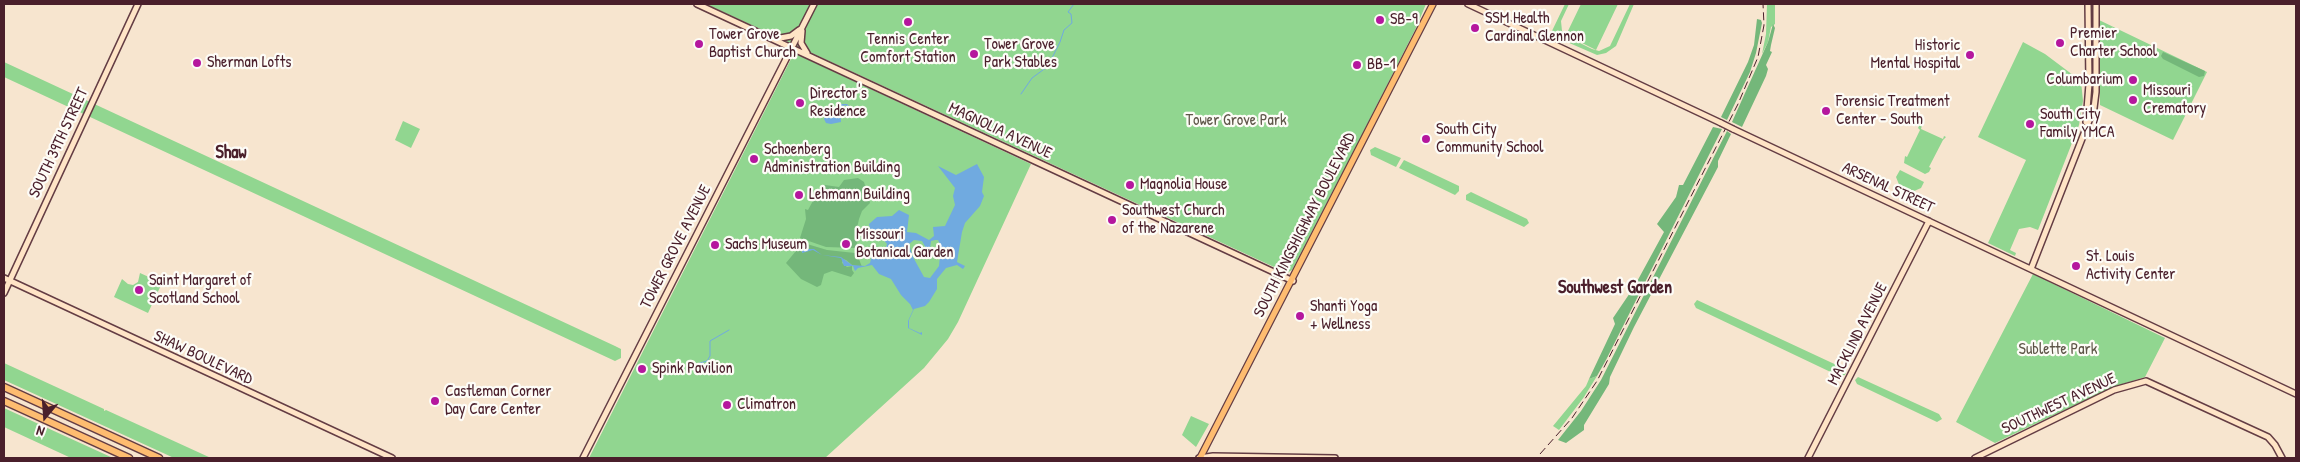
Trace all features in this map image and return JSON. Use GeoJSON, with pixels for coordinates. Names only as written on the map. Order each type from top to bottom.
{"type":"FeatureCollection","features":[{"type":"Feature","properties":{"kind":"highway"},"geometry":{"type":"LineString","coordinates":[[4,387],[159,458]]}},
{"type":"Feature","properties":{"kind":"highway"},"geometry":{"type":"LineString","coordinates":[[4,400],[129,458]]}},
{"type":"Feature","properties":{"kind":"main road"},"geometry":{"type":"LineString","coordinates":[[1428,4],[1429,14]]}},
{"type":"Feature","properties":{"kind":"main road","name":"SOUTH KINGSHIGHWAY BOULEVARD"},"geometry":{"type":"LineString","coordinates":[[1200,458],[1293,281],[1433,4]]}},
{"type":"Feature","properties":{"kind":"street","name":"SOUTH 39TH STREET"},"geometry":{"type":"LineString","coordinates":[[4,293],[7,279],[138,4]]}},
{"type":"Feature","properties":{"kind":"street","name":"MAGNOLIA AVENUE"},"geometry":{"type":"LineString","coordinates":[[697,4],[1293,281]]}},
{"type":"Feature","properties":{"kind":"street","name":"TOWER GROVE AVENUE"},"geometry":{"type":"LineString","coordinates":[[583,458],[814,4]]}},
{"type":"Feature","properties":{"kind":"street","name":"ARSENAL STREET"},"geometry":{"type":"LineString","coordinates":[[1468,4],[2296,394]]}},
{"type":"Feature","properties":{"kind":"street"},"geometry":{"type":"LineString","coordinates":[[2085,128],[2089,84],[2088,4]]}},
{"type":"Feature","properties":{"kind":"street"},"geometry":{"type":"LineString","coordinates":[[2031,269],[2093,111],[2096,98],[2096,4]]}},
{"type":"Feature","properties":{"kind":"street"},"geometry":{"type":"LineString","coordinates":[[773,39],[791,36],[803,26]]}},
{"type":"Feature","properties":{"kind":"street"},"geometry":{"type":"LineString","coordinates":[[803,26],[801,43],[809,56]]}},
{"type":"Feature","properties":{"kind":"street","name":"MACKLIND AVENUE"},"geometry":{"type":"LineString","coordinates":[[1808,458],[1929,221]]}},
{"type":"Feature","properties":{"kind":"street","name":"SHAW BOULEVARD"},"geometry":{"type":"LineString","coordinates":[[7,279],[392,458]]}},
{"type":"Feature","properties":{"kind":"street","name":"SOUTHWEST AVENUE"},"geometry":{"type":"LineString","coordinates":[[1975,458],[2109,392],[2146,381],[2268,437],[2282,458]]}},
{"type":"Feature","properties":{"kind":"street"},"geometry":{"type":"LineString","coordinates":[[1200,458],[1336,458]]}},
{"type":"Feature","properties":{"kind":"green space","name":"Tower Grove Park"},"geometry":{"type":"Polygon","coordinates":[[[706,4],[1426,4],[1416,28],[1292,270],[1287,273],[706,4]]]}},
{"type":"Feature","properties":{"kind":"green space"},"geometry":{"type":"Polygon","coordinates":[[[1565,4],[1569,4],[1561,21],[1562,31],[1566,36],[1599,51],[1610,46],[1630,4],[1634,4],[1616,46],[1606,53],[1597,55],[1567,42],[1558,30],[1555,35],[1551,33],[1565,4]]]}},
{"type":"Feature","properties":{"kind":"green space"},"geometry":{"type":"Polygon","coordinates":[[[1581,4],[1618,4],[1596,50],[1566,35],[1581,4]]]}},
{"type":"Feature","properties":{"kind":"green space"},"geometry":{"type":"Polygon","coordinates":[[[1767,4],[1775,4],[1775,24],[1771,27],[1768,42],[1762,54],[1766,34],[1767,4]]]}},
{"type":"Feature","properties":{"kind":"green space"},"geometry":{"type":"Polygon","coordinates":[[[1757,19],[1761,20],[1762,23],[1756,53],[1750,72],[1727,120],[1721,117],[1748,62],[1754,45],[1757,19]]]}},
{"type":"Feature","properties":{"kind":"green space"},"geometry":{"type":"Polygon","coordinates":[[[2099,20],[2207,72],[2173,140],[2100,105],[2099,20]]]}},
{"type":"Feature","properties":{"kind":"green space"},"geometry":{"type":"Polygon","coordinates":[[[1773,24],[1775,28],[1770,51],[1772,52],[1766,65],[1768,69],[1766,76],[1742,127],[1732,122],[1768,42],[1773,24]]]}},
{"type":"Feature","properties":{"kind":"green space"},"geometry":{"type":"Polygon","coordinates":[[[2023,42],[2045,54],[2081,81],[2083,101],[2079,125],[2038,230],[2030,227],[2019,229],[2010,250],[2016,253],[2015,256],[1988,243],[2026,160],[1978,137],[2023,42]]]}},
{"type":"Feature","properties":{"kind":"green space"},"geometry":{"type":"Polygon","coordinates":[[[2163,52],[2205,71],[2204,76],[2199,77],[2163,59],[2161,56],[2163,52]]]}},
{"type":"Feature","properties":{"kind":"green space","name":"Missouri Botanical Garden"},"geometry":{"type":"Polygon","coordinates":[[[793,55],[798,55],[1031,164],[958,322],[948,339],[924,368],[825,458],[589,458],[793,55]]]}},
{"type":"Feature","properties":{"kind":"green space"},"geometry":{"type":"Polygon","coordinates":[[[4,62],[615,346],[621,349],[621,358],[615,361],[4,77],[4,62]]]}},
{"type":"Feature","properties":{"kind":"green space"},"geometry":{"type":"Polygon","coordinates":[[[403,121],[420,129],[411,148],[395,140],[403,121]]]}},
{"type":"Feature","properties":{"kind":"green space"},"geometry":{"type":"Polygon","coordinates":[[[1920,124],[1922,125],[1921,129],[1943,139],[1944,136],[1946,137],[1929,167],[1931,168],[1929,172],[1925,174],[1904,163],[1905,156],[1907,157],[1920,130],[1918,128],[1920,124]]]}},
{"type":"Feature","properties":{"kind":"green space"},"geometry":{"type":"Polygon","coordinates":[[[1713,127],[1722,129],[1606,360],[1597,376],[1589,379],[1615,324],[1613,318],[1634,287],[1664,232],[1657,224],[1676,197],[1679,185],[1683,185],[1713,127]]]}},
{"type":"Feature","properties":{"kind":"green space"},"geometry":{"type":"Polygon","coordinates":[[[1727,131],[1731,134],[1718,161],[1718,167],[1634,327],[1610,377],[1609,384],[1584,425],[1584,430],[1566,443],[1558,440],[1581,411],[1601,380],[1727,131]]]}},
{"type":"Feature","properties":{"kind":"green space"},"geometry":{"type":"Polygon","coordinates":[[[1375,147],[1401,158],[1396,167],[1371,155],[1370,150],[1375,147]]]}},
{"type":"Feature","properties":{"kind":"green space"},"geometry":{"type":"Polygon","coordinates":[[[1404,160],[1459,186],[1459,191],[1455,195],[1399,168],[1404,160]]]}},
{"type":"Feature","properties":{"kind":"green space"},"geometry":{"type":"Polygon","coordinates":[[[1900,170],[1924,182],[1921,188],[1912,192],[1900,187],[1896,177],[1900,170]]]}},
{"type":"Feature","properties":{"kind":"green space"},"geometry":{"type":"Polygon","coordinates":[[[858,178],[864,182],[870,203],[862,211],[859,219],[857,228],[859,238],[855,248],[826,247],[800,238],[806,219],[805,209],[808,210],[814,199],[816,200],[818,196],[815,195],[818,190],[825,185],[839,187],[844,180],[858,178]]]}},
{"type":"Feature","properties":{"kind":"green space"},"geometry":{"type":"Polygon","coordinates":[[[1471,192],[1527,219],[1529,223],[1524,227],[1466,200],[1466,195],[1471,192]]]}},
{"type":"Feature","properties":{"kind":"green space"},"geometry":{"type":"Polygon","coordinates":[[[807,244],[827,250],[855,253],[862,267],[852,265],[843,259],[842,263],[847,267],[852,266],[854,273],[851,277],[832,271],[824,274],[821,285],[817,287],[801,279],[786,263],[800,246],[807,244]]]}},
{"type":"Feature","properties":{"kind":"green space"},"geometry":{"type":"Polygon","coordinates":[[[140,273],[162,283],[148,313],[114,297],[122,279],[128,284],[133,285],[138,282],[140,273]]]}},
{"type":"Feature","properties":{"kind":"green space","name":"Sublette Park"},"geometry":{"type":"Polygon","coordinates":[[[2033,274],[2165,338],[2145,377],[2113,387],[1995,443],[1956,422],[2033,274]]]}},
{"type":"Feature","properties":{"kind":"green space"},"geometry":{"type":"Polygon","coordinates":[[[1697,300],[1843,368],[1846,372],[1845,375],[1839,376],[1696,308],[1694,304],[1697,300]]]}},
{"type":"Feature","properties":{"kind":"green space"},"geometry":{"type":"Polygon","coordinates":[[[4,363],[104,409],[104,411],[106,410],[211,458],[174,458],[4,380],[4,363]]]}},
{"type":"Feature","properties":{"kind":"green space"},"geometry":{"type":"Polygon","coordinates":[[[1597,376],[1559,430],[1553,426],[1586,386],[1589,379],[1597,376]]]}},
{"type":"Feature","properties":{"kind":"green space"},"geometry":{"type":"Polygon","coordinates":[[[1858,377],[1939,414],[1942,419],[1937,422],[1857,384],[1855,380],[1858,377]]]}},
{"type":"Feature","properties":{"kind":"green space"},"geometry":{"type":"Polygon","coordinates":[[[4,408],[113,458],[71,458],[4,427],[4,408]]]}},
{"type":"Feature","properties":{"kind":"green space"},"geometry":{"type":"Polygon","coordinates":[[[1191,416],[1209,424],[1196,447],[1182,435],[1191,416]]]}},
{"type":"Feature","properties":{"kind":"water"},"geometry":{"type":"Polygon","coordinates":[[[841,104],[847,104],[851,108],[845,105],[840,108],[841,122],[826,123],[824,119],[827,112],[841,104]]]}},
{"type":"Feature","properties":{"kind":"water"},"geometry":{"type":"Polygon","coordinates":[[[977,164],[984,177],[982,192],[984,196],[980,206],[965,223],[962,232],[957,262],[965,266],[963,269],[957,265],[946,268],[937,279],[937,289],[929,302],[925,306],[914,309],[909,320],[909,328],[920,333],[922,332],[922,335],[908,328],[908,321],[913,310],[891,279],[879,274],[872,265],[858,268],[855,271],[853,266],[844,266],[841,258],[822,255],[841,257],[852,265],[865,266],[870,263],[873,251],[884,253],[887,244],[882,238],[871,233],[869,224],[877,217],[892,216],[899,210],[909,215],[907,232],[916,233],[929,240],[934,236],[933,227],[945,226],[955,205],[953,196],[955,188],[938,166],[956,175],[977,164]],[[914,240],[909,244],[913,257],[924,277],[930,278],[939,266],[941,246],[938,240],[931,241],[930,248],[927,250],[922,241],[914,240]]]}},
{"type":"Feature","properties":{"kind":"water"},"geometry":{"type":"Polygon","coordinates":[[[802,249],[814,249],[822,255],[813,250],[802,253],[802,249]]]}},
{"type":"Feature","properties":{"kind":"waterway"},"geometry":{"type":"LineString","coordinates":[[1050,62],[1064,30],[1072,23],[1071,14],[1068,12],[1074,4]]}},
{"type":"Feature","properties":{"kind":"waterway"},"geometry":{"type":"LineString","coordinates":[[1021,94],[1032,78],[1047,67]]}},
{"type":"Feature","properties":{"kind":"waterway"},"geometry":{"type":"LineString","coordinates":[[693,365],[707,361],[710,356],[710,341],[729,330]]}},
{"type":"Feature","properties":{"kind":"railway"},"geometry":{"type":"LineString","coordinates":[[1540,454],[1572,418],[1597,381],[1738,104],[1758,57],[1764,25],[1763,4]]}},
{"type":"Feature","properties":{"kind":"place","name":"SB-9"},"geometry":{"type":"Point","coordinates":[1380,20]}},
{"type":"Feature","properties":{"kind":"place","name":"Tennis Center Comfort Station"},"geometry":{"type":"Point","coordinates":[908,22]}},
{"type":"Feature","properties":{"kind":"place","name":"SSM Health Cardinal Glennon"},"geometry":{"type":"Point","coordinates":[1475,28]}},
{"type":"Feature","properties":{"kind":"place","name":"Premier Charter School"},"geometry":{"type":"Point","coordinates":[2060,43]}},
{"type":"Feature","properties":{"kind":"place","name":"Tower Grove Baptist Church"},"geometry":{"type":"Point","coordinates":[699,44]}},
{"type":"Feature","properties":{"kind":"place","name":"Tower Grove Park Stables"},"geometry":{"type":"Point","coordinates":[974,54]}},
{"type":"Feature","properties":{"kind":"place","name":"Historic Mental Hospital"},"geometry":{"type":"Point","coordinates":[1970,55]}},
{"type":"Feature","properties":{"kind":"place","name":"Sherman Lofts"},"geometry":{"type":"Point","coordinates":[197,63]}},
{"type":"Feature","properties":{"kind":"place","name":"BB-1"},"geometry":{"type":"Point","coordinates":[1357,65]}},
{"type":"Feature","properties":{"kind":"place","name":"Columbarium"},"geometry":{"type":"Point","coordinates":[2133,80]}},
{"type":"Feature","properties":{"kind":"place","name":"Missouri Crematory"},"geometry":{"type":"Point","coordinates":[2133,100]}},
{"type":"Feature","properties":{"kind":"place","name":"Director's Residence"},"geometry":{"type":"Point","coordinates":[800,103]}},
{"type":"Feature","properties":{"kind":"place","name":"Forensic Treatment Center - South"},"geometry":{"type":"Point","coordinates":[1826,111]}},
{"type":"Feature","properties":{"kind":"place","name":"South City Family YMCA"},"geometry":{"type":"Point","coordinates":[2030,124]}},
{"type":"Feature","properties":{"kind":"place","name":"South City Community School"},"geometry":{"type":"Point","coordinates":[1426,139]}},
{"type":"Feature","properties":{"kind":"place","name":"Schoenberg Administration Building"},"geometry":{"type":"Point","coordinates":[754,159]}},
{"type":"Feature","properties":{"kind":"place","name":"Magnolia House"},"geometry":{"type":"Point","coordinates":[1130,185]}},
{"type":"Feature","properties":{"kind":"place","name":"Lehmann Building"},"geometry":{"type":"Point","coordinates":[799,195]}},
{"type":"Feature","properties":{"kind":"place","name":"Southwest Church of the Nazarene"},"geometry":{"type":"Point","coordinates":[1112,220]}},
{"type":"Feature","properties":{"kind":"place","name":"Missouri Botanical Garden"},"geometry":{"type":"Point","coordinates":[846,244]}},
{"type":"Feature","properties":{"kind":"place","name":"Sachs Museum"},"geometry":{"type":"Point","coordinates":[715,245]}},
{"type":"Feature","properties":{"kind":"place","name":"St. Louis Activity Center"},"geometry":{"type":"Point","coordinates":[2076,266]}},
{"type":"Feature","properties":{"kind":"place","name":"Saint Margaret of Scotland School"},"geometry":{"type":"Point","coordinates":[139,290]}},
{"type":"Feature","properties":{"kind":"place","name":"Shanti Yoga + Wellness"},"geometry":{"type":"Point","coordinates":[1300,316]}},
{"type":"Feature","properties":{"kind":"place","name":"Spink Pavilion"},"geometry":{"type":"Point","coordinates":[642,369]}},
{"type":"Feature","properties":{"kind":"place","name":"Castleman Corner Day Care Center"},"geometry":{"type":"Point","coordinates":[435,401]}},
{"type":"Feature","properties":{"kind":"place","name":"Climatron"},"geometry":{"type":"Point","coordinates":[727,405]}},
{"type":"Feature","properties":{"kind":"district","name":"Shaw"},"geometry":{"type":"Point","coordinates":[231,153]}},
{"type":"Feature","properties":{"kind":"district","name":"Southwest Garden"},"geometry":{"type":"Point","coordinates":[1615,288]}}]}
